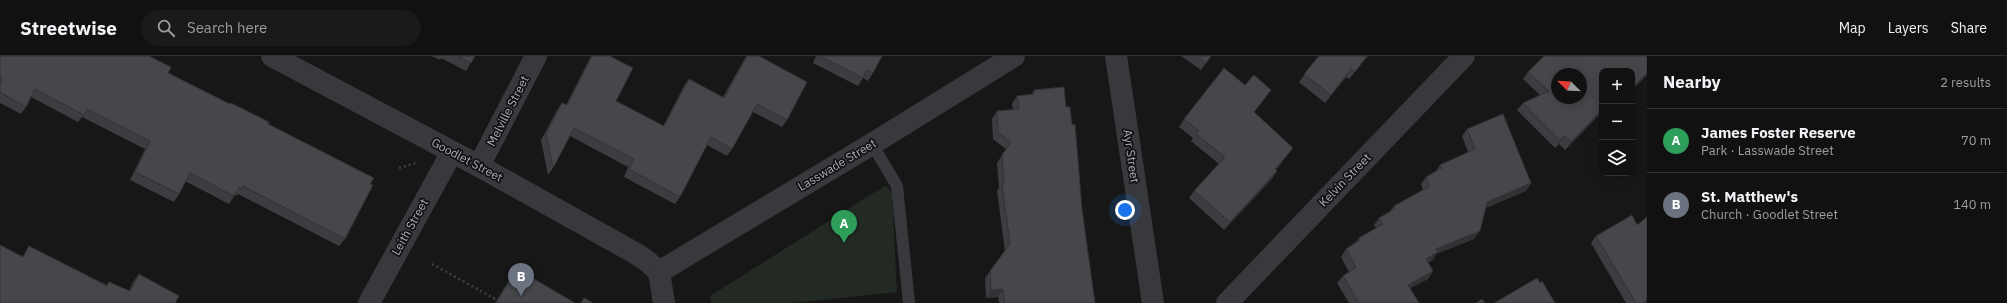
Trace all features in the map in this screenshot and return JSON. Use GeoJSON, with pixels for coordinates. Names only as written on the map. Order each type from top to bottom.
{"type":"FeatureCollection","features":[{"type":"Feature","properties":{"kind":"street","name":"Goodlet Street"},"geometry":{"type":"LineString","coordinates":[[272,56],[479,166],[636,253],[659,272]]}},
{"type":"Feature","properties":{"kind":"street","name":"Melville Street"},"geometry":{"type":"LineString","coordinates":[[479,166],[536,56]]}},
{"type":"Feature","properties":{"kind":"street","name":"Lasswade Street"},"geometry":{"type":"LineString","coordinates":[[659,272],[872,144],[1014,56]]}},
{"type":"Feature","properties":{"kind":"street","name":"Ayr Street"},"geometry":{"type":"LineString","coordinates":[[1116,56],[1153,303]]}},
{"type":"Feature","properties":{"kind":"street","name":"Kelvin Street"},"geometry":{"type":"LineString","coordinates":[[1226,303],[1464,56]]}},
{"type":"Feature","properties":{"kind":"street","name":"Leith Street"},"geometry":{"type":"LineString","coordinates":[[369,303],[452,152]]}},
{"type":"Feature","properties":{"kind":"street"},"geometry":{"type":"LineString","coordinates":[[659,272],[664,303]]}},
{"type":"Feature","properties":{"kind":"lane"},"geometry":{"type":"LineString","coordinates":[[872,144],[897,186],[909,303]]}},
{"type":"Feature","properties":{"kind":"path"},"geometry":{"type":"LineString","coordinates":[[432,264],[497,300]]}},
{"type":"Feature","properties":{"kind":"shaded area"},"geometry":{"type":"Polygon","coordinates":[[[886,185],[892,194],[897,292],[792,303],[711,303],[710,296],[886,185]]]}},
{"type":"Feature","properties":{"kind":"building"},"geometry":{"type":"Polygon","coordinates":[[[0,56],[149,56],[171,67],[168,73],[269,122],[268,124],[374,178],[370,184],[373,185],[345,239],[243,186],[242,189],[239,187],[234,196],[190,173],[179,194],[135,172],[150,141],[87,109],[84,115],[35,89],[26,107],[0,92],[0,84],[2,79],[0,78],[0,56]]]}},
{"type":"Feature","properties":{"kind":"building"},"geometry":{"type":"Polygon","coordinates":[[[458,56],[475,56],[471,63],[458,56]]]}},
{"type":"Feature","properties":{"kind":"building"},"geometry":{"type":"Polygon","coordinates":[[[592,56],[610,56],[633,68],[616,101],[664,126],[689,79],[724,98],[747,56],[759,56],[807,82],[787,120],[757,104],[732,149],[711,137],[680,197],[629,169],[634,159],[574,128],[553,168],[546,133],[562,103],[567,105],[592,56]]]}},
{"type":"Feature","properties":{"kind":"building"},"geometry":{"type":"Polygon","coordinates":[[[819,56],[882,56],[873,73],[867,70],[863,78],[819,56]]]}},
{"type":"Feature","properties":{"kind":"building"},"geometry":{"type":"Polygon","coordinates":[[[1197,56],[1211,56],[1206,63],[1197,56]]]}},
{"type":"Feature","properties":{"kind":"building"},"geometry":{"type":"Polygon","coordinates":[[[1319,56],[1367,56],[1355,72],[1351,69],[1331,95],[1304,74],[1319,56]]]}},
{"type":"Feature","properties":{"kind":"building"},"geometry":{"type":"Polygon","coordinates":[[[1544,56],[1647,56],[1647,73],[1635,85],[1635,68],[1599,68],[1599,113],[1571,142],[1564,136],[1560,140],[1523,103],[1549,91],[1528,72],[1544,56]]]}},
{"type":"Feature","properties":{"kind":"building"},"geometry":{"type":"Polygon","coordinates":[[[1224,68],[1245,85],[1254,75],[1271,90],[1254,112],[1293,148],[1275,169],[1277,171],[1230,222],[1194,191],[1225,157],[1196,134],[1199,131],[1184,119],[1224,68]]]}},
{"type":"Feature","properties":{"kind":"building"},"geometry":{"type":"Polygon","coordinates":[[[1064,87],[1066,107],[1070,107],[1072,125],[1075,124],[1082,209],[1095,303],[1005,303],[1003,289],[991,290],[990,271],[1010,244],[1002,184],[1004,183],[1002,155],[1011,142],[998,132],[997,111],[1019,109],[1017,96],[1034,94],[1034,90],[1064,87]]]}},
{"type":"Feature","properties":{"kind":"building"},"geometry":{"type":"Polygon","coordinates":[[[1503,114],[1531,183],[1487,202],[1480,231],[1436,249],[1438,252],[1426,259],[1433,271],[1408,285],[1419,303],[1359,303],[1343,276],[1356,267],[1346,249],[1360,240],[1359,238],[1383,224],[1379,218],[1395,209],[1394,206],[1430,186],[1426,177],[1442,168],[1440,165],[1475,149],[1467,129],[1503,114]]]}},
{"type":"Feature","properties":{"kind":"building"},"geometry":{"type":"Polygon","coordinates":[[[1632,215],[1637,225],[1647,217],[1647,300],[1642,303],[1636,303],[1596,236],[1632,215]]]}},
{"type":"Feature","properties":{"kind":"building"},"geometry":{"type":"Polygon","coordinates":[[[0,245],[23,257],[29,246],[107,286],[109,282],[130,291],[139,274],[179,296],[175,303],[0,303],[0,245]]]}},
{"type":"Feature","properties":{"kind":"building"},"geometry":{"type":"Polygon","coordinates":[[[529,276],[575,303],[496,303],[512,277],[525,284],[529,276]]]}},
{"type":"Feature","properties":{"kind":"building"},"geometry":{"type":"Polygon","coordinates":[[[1537,278],[1540,283],[1542,281],[1555,303],[1494,303],[1537,278]]]}},
{"type":"Feature","properties":{"kind":"building"},"geometry":{"type":"Polygon","coordinates":[[[584,298],[593,303],[581,303],[584,298]]]}},
{"type":"Feature","properties":{"kind":"building"},"geometry":{"type":"Polygon","coordinates":[[[1482,299],[1485,303],[1476,303],[1482,299]]]}},
{"type":"Feature","properties":{"kind":"place","name":"James Foster Reserve"},"geometry":{"type":"Point","coordinates":[844,243]}},
{"type":"Feature","properties":{"kind":"place","name":"St. Matthew's"},"geometry":{"type":"Point","coordinates":[521,296]}}]}
